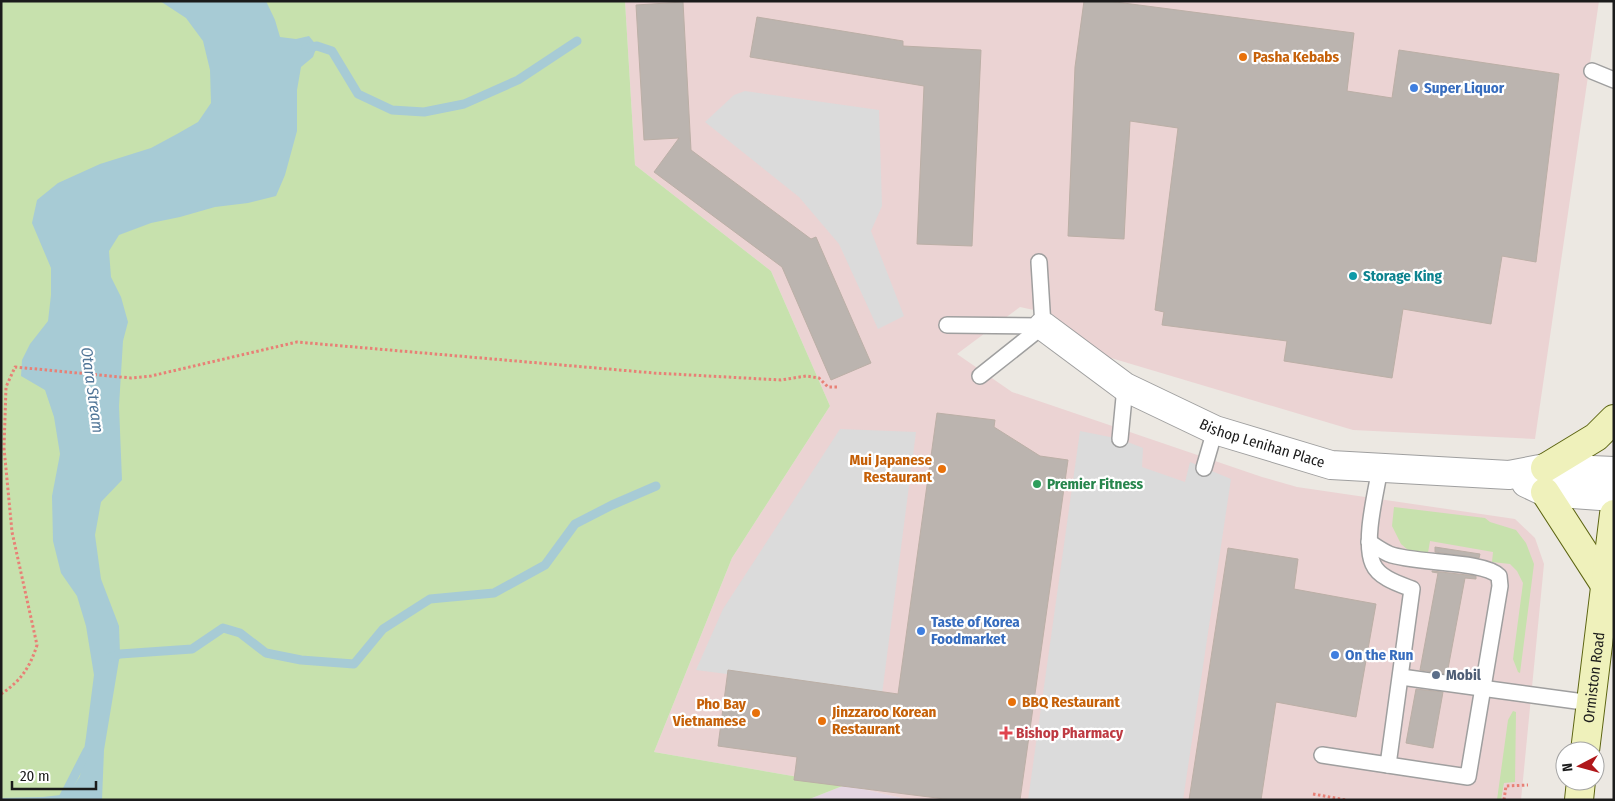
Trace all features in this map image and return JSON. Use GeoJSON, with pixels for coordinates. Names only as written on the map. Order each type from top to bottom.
{"type":"FeatureCollection","features":[{"type":"Feature","properties":{"kind":"main road"},"geometry":{"type":"LineString","coordinates":[[1605,585],[1545,480],[1596,437],[1614,419]]}},
{"type":"Feature","properties":{"kind":"main road","name":"Ormiston Road"},"geometry":{"type":"LineString","coordinates":[[1586,741],[1614,514]]}},
{"type":"Feature","properties":{"kind":"main road"},"geometry":{"type":"LineString","coordinates":[[1600,628],[1614,664]]}},
{"type":"Feature","properties":{"kind":"street","name":"Bishop Lenihan Place"},"geometry":{"type":"LineString","coordinates":[[1043,326],[1126,387],[1215,430],[1331,465],[1545,480],[1614,497]]}},
{"type":"Feature","properties":{"kind":"street","name":"Bishop Lenihan Place"},"geometry":{"type":"LineString","coordinates":[[1545,480],[1614,471]]}},
{"type":"Feature","properties":{"kind":"lane"},"geometry":{"type":"LineString","coordinates":[[1592,71],[1614,80]]}},
{"type":"Feature","properties":{"kind":"lane"},"geometry":{"type":"LineString","coordinates":[[1039,262],[1043,326]]}},
{"type":"Feature","properties":{"kind":"lane"},"geometry":{"type":"LineString","coordinates":[[947,326],[1043,326]]}},
{"type":"Feature","properties":{"kind":"lane"},"geometry":{"type":"LineString","coordinates":[[980,376],[1043,326]]}},
{"type":"Feature","properties":{"kind":"lane"},"geometry":{"type":"LineString","coordinates":[[1120,439],[1126,387]]}},
{"type":"Feature","properties":{"kind":"lane"},"geometry":{"type":"LineString","coordinates":[[1204,468],[1215,430]]}},
{"type":"Feature","properties":{"kind":"lane"},"geometry":{"type":"LineString","coordinates":[[1380,468],[1368,542],[1373,566],[1390,581],[1412,589],[1388,765]]}},
{"type":"Feature","properties":{"kind":"lane"},"geometry":{"type":"LineString","coordinates":[[1322,755],[1468,777],[1500,586],[1499,576],[1494,571],[1388,554],[1368,542]]}},
{"type":"Feature","properties":{"kind":"lane"},"geometry":{"type":"LineString","coordinates":[[1400,677],[1591,703]]}},
{"type":"Feature","properties":{"kind":"path"},"geometry":{"type":"LineString","coordinates":[[1,694],[15,685],[32,662],[37,645],[12,532],[4,448],[6,387],[15,367],[131,378],[152,376],[297,342],[654,373],[781,380],[806,376],[819,378],[828,387],[837,387]]}},
{"type":"Feature","properties":{"kind":"path"},"geometry":{"type":"LineString","coordinates":[[1504,800],[1506,786],[1528,785]]}},
{"type":"Feature","properties":{"kind":"path"},"geometry":{"type":"LineString","coordinates":[[1313,794],[1346,800]]}},
{"type":"Feature","properties":{"kind":"shaded area"},"geometry":{"type":"Polygon","coordinates":[[[625,1],[1599,1],[1535,439],[1353,430],[1101,355],[1052,314],[1020,307],[957,354],[1012,392],[1262,477],[1297,487],[1515,519],[1535,538],[1544,564],[1521,800],[910,800],[845,785],[654,752],[732,558],[830,406],[771,271],[635,165],[625,1]]]}},
{"type":"Feature","properties":{"kind":"shaded area"},"geometry":{"type":"Polygon","coordinates":[[[745,91],[879,110],[882,206],[871,231],[904,316],[878,329],[839,244],[799,197],[705,122],[734,95],[745,91]]]}},
{"type":"Feature","properties":{"kind":"shaded area"},"geometry":{"type":"Polygon","coordinates":[[[840,429],[916,432],[882,694],[696,670],[723,609],[840,429]]]}},
{"type":"Feature","properties":{"kind":"shaded area"},"geometry":{"type":"Polygon","coordinates":[[[1080,431],[1120,439],[1143,448],[1142,467],[1185,482],[1190,462],[1231,479],[1183,800],[1028,800],[1080,431]]]}},
{"type":"Feature","properties":{"kind":"shaded area"},"geometry":{"type":"Polygon","coordinates":[[[845,785],[910,800],[807,800],[845,785]]]}},
{"type":"Feature","properties":{"kind":"green space"},"geometry":{"type":"Polygon","coordinates":[[[1,1],[625,1],[635,165],[771,271],[830,406],[732,558],[654,752],[845,785],[807,800],[1,800],[1,1]]]}},
{"type":"Feature","properties":{"kind":"green space"},"geometry":{"type":"Polygon","coordinates":[[[1394,507],[1485,518],[1490,522],[1516,530],[1526,543],[1534,564],[1520,673],[1513,659],[1523,583],[1517,571],[1510,564],[1492,562],[1493,552],[1430,541],[1428,553],[1408,550],[1401,544],[1392,526],[1394,507]]]}},
{"type":"Feature","properties":{"kind":"green space"},"geometry":{"type":"Polygon","coordinates":[[[1513,711],[1516,712],[1515,782],[1504,783],[1501,800],[1497,800],[1508,720],[1513,711]]]}},
{"type":"Feature","properties":{"kind":"water"},"geometry":{"type":"Polygon","coordinates":[[[160,1],[266,1],[275,20],[280,37],[296,39],[309,36],[317,46],[313,57],[301,67],[297,90],[297,131],[285,175],[276,196],[248,203],[215,207],[151,223],[119,235],[109,251],[111,277],[121,297],[128,322],[123,341],[119,406],[122,480],[101,502],[95,535],[101,579],[119,626],[120,654],[104,750],[102,800],[1,800],[1,798],[69,794],[80,776],[94,675],[86,626],[77,596],[61,573],[53,541],[52,496],[60,454],[54,417],[45,390],[21,376],[22,360],[30,344],[48,321],[51,295],[51,268],[32,223],[37,200],[58,183],[100,164],[151,148],[198,122],[211,103],[210,70],[203,41],[186,18],[160,1]]]}},
{"type":"Feature","properties":{"kind":"building"},"geometry":{"type":"Polygon","coordinates":[[[1084,1],[1108,1],[1354,33],[1347,91],[1392,98],[1399,50],[1559,74],[1536,262],[1502,256],[1491,324],[1403,309],[1392,378],[1284,361],[1287,341],[1162,325],[1164,312],[1155,310],[1178,128],[1130,121],[1124,239],[1068,236],[1075,67],[1084,1]]]}},
{"type":"Feature","properties":{"kind":"building"},"geometry":{"type":"Polygon","coordinates":[[[683,2],[691,150],[811,239],[816,237],[871,363],[831,380],[782,267],[654,172],[679,138],[644,140],[636,5],[683,2]]]}},
{"type":"Feature","properties":{"kind":"building"},"geometry":{"type":"Polygon","coordinates":[[[757,17],[903,41],[903,46],[981,50],[972,246],[917,244],[924,86],[750,57],[757,17]]]}},
{"type":"Feature","properties":{"kind":"building"},"geometry":{"type":"Polygon","coordinates":[[[937,413],[995,420],[994,427],[1040,456],[1068,460],[1020,800],[953,800],[794,780],[797,757],[718,746],[728,670],[898,694],[937,413]]]}},
{"type":"Feature","properties":{"kind":"building"},"geometry":{"type":"Polygon","coordinates":[[[1435,547],[1480,554],[1479,558],[1435,552],[1435,547]]]}},
{"type":"Feature","properties":{"kind":"building"},"geometry":{"type":"Polygon","coordinates":[[[1228,548],[1298,559],[1294,589],[1376,604],[1356,717],[1276,702],[1261,800],[1189,800],[1228,548]]]}},
{"type":"Feature","properties":{"kind":"building"},"geometry":{"type":"Polygon","coordinates":[[[1432,571],[1476,576],[1476,579],[1465,578],[1447,674],[1420,670],[1438,573],[1432,571]]]}},
{"type":"Feature","properties":{"kind":"building"},"geometry":{"type":"Polygon","coordinates":[[[1416,689],[1443,692],[1433,748],[1406,743],[1416,689]]]}},
{"type":"Feature","properties":{"kind":"waterway"},"geometry":{"type":"LineString","coordinates":[[306,48],[317,46],[332,51],[358,94],[392,110],[424,112],[464,104],[518,80],[577,41]]}},
{"type":"Feature","properties":{"kind":"waterway"},"geometry":{"type":"LineString","coordinates":[[109,658],[120,654],[192,649],[223,628],[240,633],[266,653],[301,660],[354,664],[383,629],[430,599],[494,593],[545,565],[575,524],[656,486]]}},
{"type":"Feature","properties":{"kind":"waterway","name":"Otara Stream"},"geometry":{"type":"LineString","coordinates":[[62,800],[87,751]]}},
{"type":"Feature","properties":{"kind":"place","name":"Pasha Kebabs"},"geometry":{"type":"Point","coordinates":[1243,57]}},
{"type":"Feature","properties":{"kind":"place","name":"Super Liquor"},"geometry":{"type":"Point","coordinates":[1414,88]}},
{"type":"Feature","properties":{"kind":"place","name":"Storage King"},"geometry":{"type":"Point","coordinates":[1353,276]}},
{"type":"Feature","properties":{"kind":"place","name":"Mui Japanese Restaurant"},"geometry":{"type":"Point","coordinates":[942,469]}},
{"type":"Feature","properties":{"kind":"place","name":"Premier Fitness"},"geometry":{"type":"Point","coordinates":[1037,484]}},
{"type":"Feature","properties":{"kind":"place","name":"Taste of Korea Foodmarket"},"geometry":{"type":"Point","coordinates":[921,631]}},
{"type":"Feature","properties":{"kind":"place","name":"On the Run"},"geometry":{"type":"Point","coordinates":[1335,655]}},
{"type":"Feature","properties":{"kind":"place","name":"Mobil"},"geometry":{"type":"Point","coordinates":[1436,675]}},
{"type":"Feature","properties":{"kind":"place","name":"BBQ Restaurant"},"geometry":{"type":"Point","coordinates":[1012,702]}},
{"type":"Feature","properties":{"kind":"place","name":"Pho Bay Vietnamese"},"geometry":{"type":"Point","coordinates":[756,713]}},
{"type":"Feature","properties":{"kind":"place","name":"Jinzzaroo Korean Restaurant"},"geometry":{"type":"Point","coordinates":[822,721]}},
{"type":"Feature","properties":{"kind":"place","name":"Bishop Pharmacy"},"geometry":{"type":"Point","coordinates":[1006,733]}}]}
